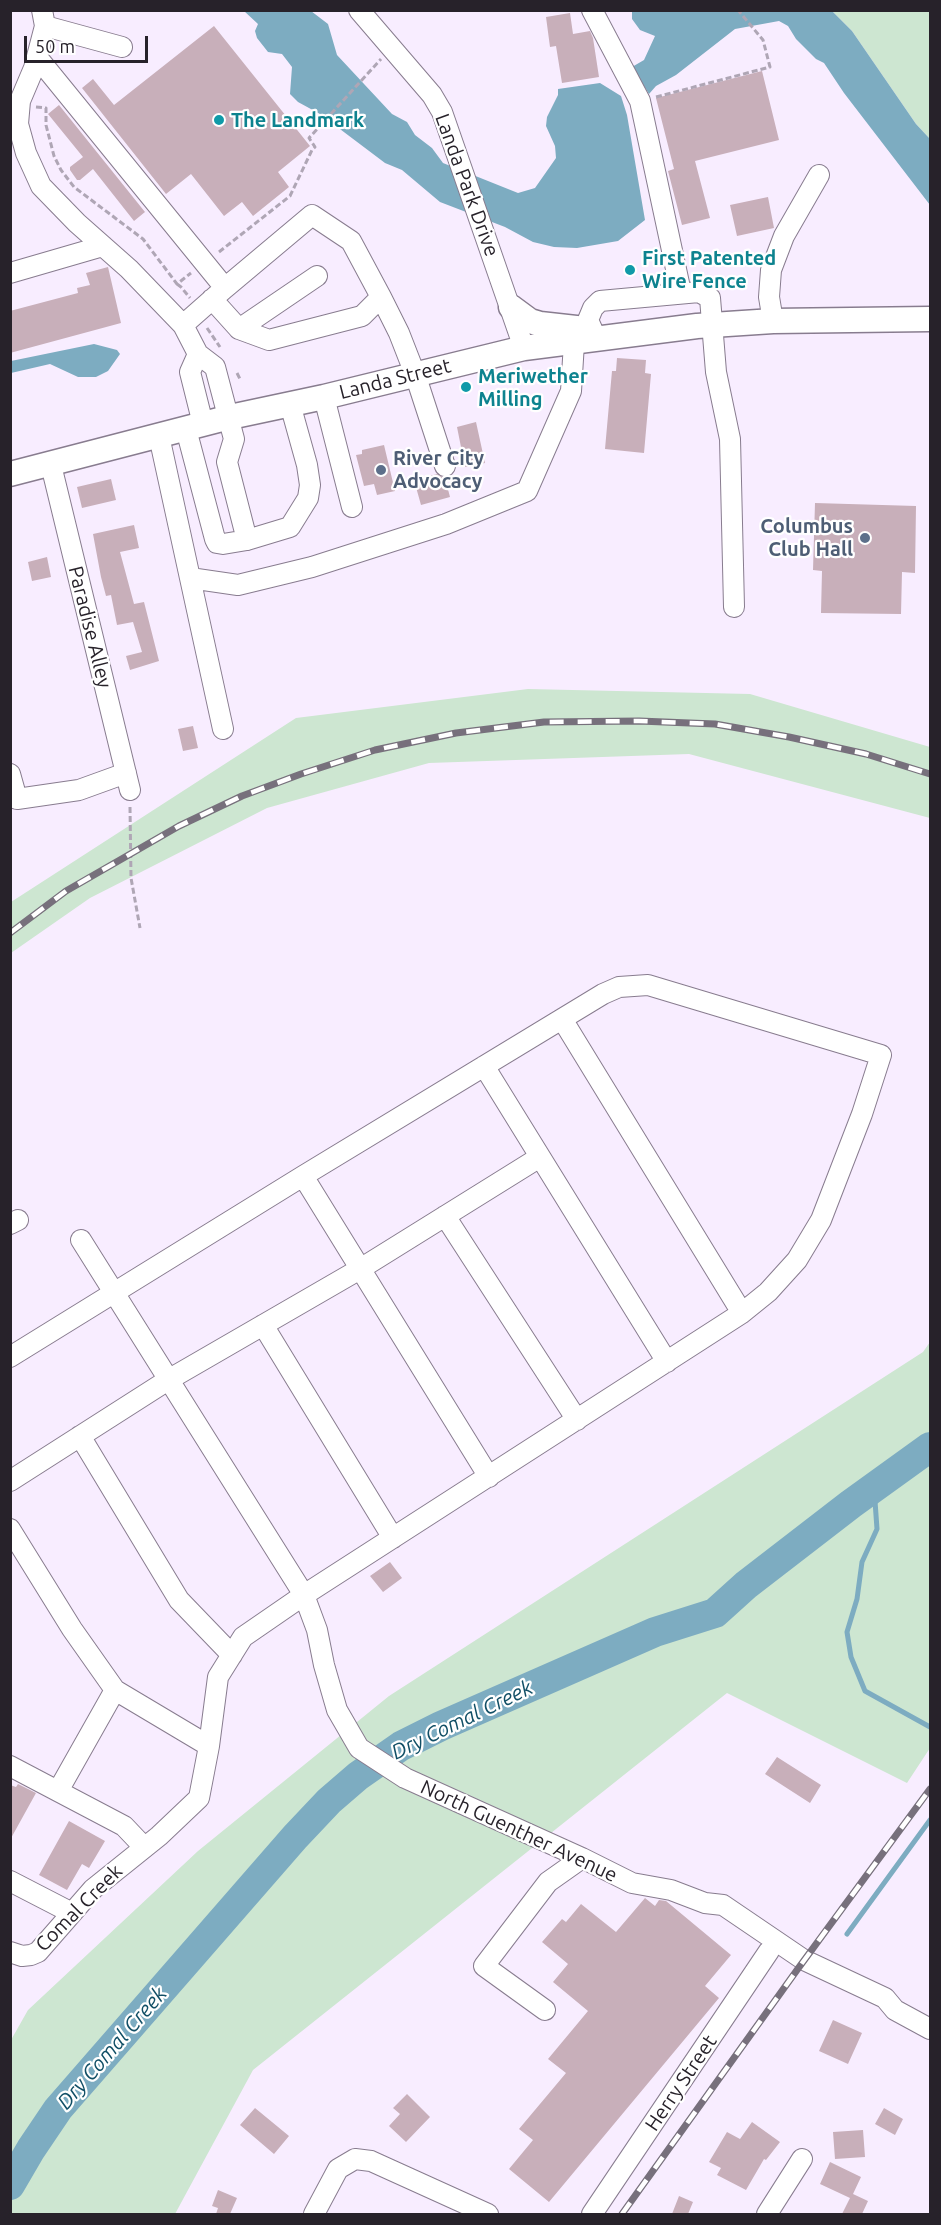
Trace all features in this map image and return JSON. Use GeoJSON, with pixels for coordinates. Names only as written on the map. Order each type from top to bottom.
{"type":"FeatureCollection","features":[{"type":"Feature","properties":{"kind":"main road"},"geometry":{"type":"LineString","coordinates":[[511,307],[530,321],[552,327],[585,329],[586,341]]}},
{"type":"Feature","properties":{"kind":"main road","name":"Landa Street"},"geometry":{"type":"LineString","coordinates":[[10,474],[230,417],[324,397],[524,348],[713,325],[773,321],[930,319]]}},
{"type":"Feature","properties":{"kind":"street","name":"Landa Park Drive"},"geometry":{"type":"LineString","coordinates":[[360,10],[432,95],[449,129],[524,348]]}},
{"type":"Feature","properties":{"kind":"street"},"geometry":{"type":"LineString","coordinates":[[592,10],[640,101],[679,283]]}},
{"type":"Feature","properties":{"kind":"street"},"geometry":{"type":"LineString","coordinates":[[122,47],[43,18],[37,57],[21,97],[14,123],[41,186],[77,223],[129,269],[183,325],[198,354],[215,367],[230,417],[234,440],[227,462],[248,540]]}},
{"type":"Feature","properties":{"kind":"street"},"geometry":{"type":"LineString","coordinates":[[37,57],[219,294],[239,328],[269,340],[362,316],[381,297]]}},
{"type":"Feature","properties":{"kind":"street"},"geometry":{"type":"LineString","coordinates":[[773,321],[769,297],[771,270],[784,236],[819,176]]}},
{"type":"Feature","properties":{"kind":"street"},"geometry":{"type":"LineString","coordinates":[[183,325],[312,215],[351,241],[381,297],[416,374],[445,466]]}},
{"type":"Feature","properties":{"kind":"street"},"geometry":{"type":"LineString","coordinates":[[10,273],[103,246]]}},
{"type":"Feature","properties":{"kind":"street"},"geometry":{"type":"LineString","coordinates":[[239,328],[317,276]]}},
{"type":"Feature","properties":{"kind":"street"},"geometry":{"type":"LineString","coordinates":[[190,578],[238,585],[312,567],[446,524],[527,491],[571,391],[586,341],[592,308],[600,301],[699,292],[710,298],[716,372],[730,438],[734,608]]}},
{"type":"Feature","properties":{"kind":"street"},"geometry":{"type":"LineString","coordinates":[[198,354],[190,372],[195,426],[214,539],[217,543],[248,540],[290,526],[308,498],[310,485],[307,465],[290,404]]}},
{"type":"Feature","properties":{"kind":"street"},"geometry":{"type":"LineString","coordinates":[[324,397],[352,507]]}},
{"type":"Feature","properties":{"kind":"street"},"geometry":{"type":"LineString","coordinates":[[159,436],[223,729]]}},
{"type":"Feature","properties":{"kind":"street","name":"Paradise Alley"},"geometry":{"type":"LineString","coordinates":[[51,465],[128,782]]}},
{"type":"Feature","properties":{"kind":"street"},"geometry":{"type":"LineString","coordinates":[[10,774],[14,798],[128,782]]}},
{"type":"Feature","properties":{"kind":"street","name":"Comal Creek"},"geometry":{"type":"LineString","coordinates":[[19,1954],[35,1954],[42,1949],[93,1889],[151,1842],[199,1798],[209,1746],[218,1677],[243,1637],[304,1595],[742,1313],[768,1292],[797,1260],[821,1220],[862,1114],[881,1055],[648,985],[619,987],[562,1018]]}},
{"type":"Feature","properties":{"kind":"street"},"geometry":{"type":"LineString","coordinates":[[10,1357],[562,1018],[742,1313]]}},
{"type":"Feature","properties":{"kind":"street"},"geometry":{"type":"LineString","coordinates":[[484,1066],[667,1362]]}},
{"type":"Feature","properties":{"kind":"street"},"geometry":{"type":"LineString","coordinates":[[10,1481],[168,1380],[360,1269],[540,1157]]}},
{"type":"Feature","properties":{"kind":"street"},"geometry":{"type":"LineString","coordinates":[[303,1176],[489,1477]]}},
{"type":"Feature","properties":{"kind":"street"},"geometry":{"type":"LineString","coordinates":[[445,1216],[577,1420]]}},
{"type":"Feature","properties":{"kind":"street","name":"North Guenther Avenue"},"geometry":{"type":"LineString","coordinates":[[81,1240],[304,1595],[317,1630],[337,1710],[359,1748],[405,1778],[632,1883],[671,1890],[705,1903],[723,1905],[804,1960],[885,1998],[895,2010],[930,2030]]}},
{"type":"Feature","properties":{"kind":"street"},"geometry":{"type":"LineString","coordinates":[[263,1324],[393,1538]]}},
{"type":"Feature","properties":{"kind":"street"},"geometry":{"type":"LineString","coordinates":[[80,1436],[178,1600],[232,1655]]}},
{"type":"Feature","properties":{"kind":"street"},"geometry":{"type":"LineString","coordinates":[[10,1529],[72,1629],[115,1690],[209,1746]]}},
{"type":"Feature","properties":{"kind":"street"},"geometry":{"type":"LineString","coordinates":[[58,1791],[115,1690]]}},
{"type":"Feature","properties":{"kind":"street"},"geometry":{"type":"LineString","coordinates":[[10,1766],[151,1842]]}},
{"type":"Feature","properties":{"kind":"street"},"geometry":{"type":"LineString","coordinates":[[545,2010],[484,1966],[548,1882],[582,1858]]}},
{"type":"Feature","properties":{"kind":"street"},"geometry":{"type":"LineString","coordinates":[[10,1881],[72,1913]]}},
{"type":"Feature","properties":{"kind":"street","name":"North Guenther Avenue"},"geometry":{"type":"LineString","coordinates":[[705,1903],[716,1915],[797,1970],[878,2009],[895,2010]]}},
{"type":"Feature","properties":{"kind":"street","name":"Herry Street"},"geometry":{"type":"LineString","coordinates":[[592,2214],[769,1951]]}},
{"type":"Feature","properties":{"kind":"street"},"geometry":{"type":"LineString","coordinates":[[314,2214],[331,2180],[342,2165],[355,2159],[371,2161],[488,2214]]}},
{"type":"Feature","properties":{"kind":"street"},"geometry":{"type":"LineString","coordinates":[[767,2214],[802,2159]]}},
{"type":"Feature","properties":{"kind":"path"},"geometry":{"type":"LineString","coordinates":[[650,98],[770,67],[763,40],[738,10]]}},
{"type":"Feature","properties":{"kind":"path"},"geometry":{"type":"LineString","coordinates":[[213,257],[290,196],[315,147],[309,138],[375,66]]}},
{"type":"Feature","properties":{"kind":"path"},"geometry":{"type":"LineString","coordinates":[[32,107],[46,108],[46,125],[50,145],[61,170],[74,187],[143,239],[191,300]]}},
{"type":"Feature","properties":{"kind":"path"},"geometry":{"type":"LineString","coordinates":[[177,285],[195,270]]}},
{"type":"Feature","properties":{"kind":"path"},"geometry":{"type":"LineString","coordinates":[[128,782],[131,878],[140,928]]}},
{"type":"Feature","properties":{"kind":"green space"},"geometry":{"type":"Polygon","coordinates":[[[832,11],[930,11],[930,139],[916,124],[852,31],[832,11]]]}},
{"type":"Feature","properties":{"kind":"green space"},"geometry":{"type":"Polygon","coordinates":[[[528,689],[750,694],[930,747],[930,818],[689,754],[429,763],[267,808],[90,898],[11,953],[11,902],[296,718],[528,689]]]}},
{"type":"Feature","properties":{"kind":"green space"},"geometry":{"type":"Polygon","coordinates":[[[930,1342],[930,1748],[907,1783],[727,1693],[253,2070],[175,2214],[11,2214],[11,2040],[28,2010],[198,1851],[389,1696],[923,1352],[930,1342]]]}},
{"type":"Feature","properties":{"kind":"water"},"geometry":{"type":"Polygon","coordinates":[[[632,10],[832,11],[852,31],[916,124],[930,139],[930,205],[844,93],[824,63],[816,59],[796,39],[788,26],[779,21],[735,29],[676,75],[656,86],[649,94],[632,67],[644,60],[655,36],[640,30],[632,19],[632,10]]]}},
{"type":"Feature","properties":{"kind":"water"},"geometry":{"type":"Polygon","coordinates":[[[244,11],[311,11],[328,24],[337,55],[392,114],[407,122],[415,135],[432,148],[443,163],[518,193],[535,188],[556,158],[555,146],[546,126],[547,117],[558,95],[558,89],[600,83],[621,96],[627,115],[645,220],[618,241],[577,248],[554,247],[533,242],[505,227],[440,202],[402,170],[385,163],[320,114],[298,102],[290,94],[292,67],[282,54],[268,52],[257,38],[255,31],[258,24],[244,11]]]}},
{"type":"Feature","properties":{"kind":"water"},"geometry":{"type":"Polygon","coordinates":[[[94,344],[117,350],[120,354],[108,371],[96,377],[78,377],[50,364],[11,373],[11,361],[94,344]]]}},
{"type":"Feature","properties":{"kind":"building"},"geometry":{"type":"Polygon","coordinates":[[[570,13],[573,34],[590,31],[599,77],[562,83],[556,46],[550,47],[546,17],[570,13]]]}},
{"type":"Feature","properties":{"kind":"building","name":"The Landmark"},"geometry":{"type":"Polygon","coordinates":[[[214,26],[310,146],[278,172],[289,187],[253,216],[242,202],[224,216],[191,174],[166,194],[82,88],[93,79],[114,105],[214,26]]]}},
{"type":"Feature","properties":{"kind":"building"},"geometry":{"type":"Polygon","coordinates":[[[762,71],[779,140],[695,161],[710,218],[682,225],[668,171],[674,169],[656,98],[762,71]]]}},
{"type":"Feature","properties":{"kind":"building"},"geometry":{"type":"Polygon","coordinates":[[[59,105],[145,212],[134,221],[93,169],[80,180],[77,180],[70,170],[70,167],[83,157],[48,114],[59,105]]]}},
{"type":"Feature","properties":{"kind":"building"},"geometry":{"type":"Polygon","coordinates":[[[768,197],[774,228],[737,236],[730,205],[768,197]]]}},
{"type":"Feature","properties":{"kind":"building"},"geometry":{"type":"Polygon","coordinates":[[[108,267],[121,323],[10,353],[10,311],[78,293],[77,288],[90,285],[86,273],[108,267]]]}},
{"type":"Feature","properties":{"kind":"building"},"geometry":{"type":"Polygon","coordinates":[[[617,358],[646,360],[645,373],[651,374],[644,453],[605,449],[612,371],[616,371],[617,358]]]}},
{"type":"Feature","properties":{"kind":"building"},"geometry":{"type":"Polygon","coordinates":[[[476,422],[485,463],[465,467],[457,427],[476,422]]]}},
{"type":"Feature","properties":{"kind":"building"},"geometry":{"type":"Polygon","coordinates":[[[384,445],[395,491],[377,495],[374,484],[364,486],[356,455],[362,454],[362,450],[384,445]]]}},
{"type":"Feature","properties":{"kind":"building"},"geometry":{"type":"Polygon","coordinates":[[[437,474],[445,478],[450,497],[421,505],[414,480],[437,474]]]}},
{"type":"Feature","properties":{"kind":"building"},"geometry":{"type":"Polygon","coordinates":[[[111,479],[116,500],[82,508],[77,487],[111,479]]]}},
{"type":"Feature","properties":{"kind":"building","name":"Columbus Club Hall"},"geometry":{"type":"Polygon","coordinates":[[[815,503],[916,506],[915,573],[902,572],[901,614],[821,613],[822,571],[813,570],[815,503]]]}},
{"type":"Feature","properties":{"kind":"building"},"geometry":{"type":"Polygon","coordinates":[[[134,525],[139,548],[120,552],[134,604],[144,602],[159,661],[130,670],[126,656],[142,652],[133,622],[117,625],[111,595],[106,596],[93,534],[134,525]]]}},
{"type":"Feature","properties":{"kind":"building"},"geometry":{"type":"Polygon","coordinates":[[[47,557],[51,577],[32,581],[28,562],[47,557]]]}},
{"type":"Feature","properties":{"kind":"building"},"geometry":{"type":"Polygon","coordinates":[[[193,726],[198,748],[183,751],[178,729],[193,726]]]}},
{"type":"Feature","properties":{"kind":"building"},"geometry":{"type":"Polygon","coordinates":[[[390,1562],[402,1578],[383,1592],[370,1576],[390,1562]]]}},
{"type":"Feature","properties":{"kind":"building"},"geometry":{"type":"Polygon","coordinates":[[[777,1757],[821,1785],[810,1803],[765,1774],[777,1757]]]}},
{"type":"Feature","properties":{"kind":"building"},"geometry":{"type":"Polygon","coordinates":[[[18,1784],[36,1793],[10,1840],[10,1785],[16,1787],[18,1784]]]}},
{"type":"Feature","properties":{"kind":"building"},"geometry":{"type":"Polygon","coordinates":[[[69,1821],[105,1841],[89,1868],[82,1864],[67,1890],[39,1875],[69,1821]]]}},
{"type":"Feature","properties":{"kind":"building"},"geometry":{"type":"Polygon","coordinates":[[[645,1898],[655,1906],[659,1900],[666,1901],[731,1955],[705,1986],[719,1998],[549,2202],[509,2169],[533,2140],[519,2129],[566,2073],[548,2059],[588,2011],[553,1982],[568,1964],[542,1942],[562,1919],[566,1922],[581,1904],[616,1932],[645,1898]]]}},
{"type":"Feature","properties":{"kind":"building"},"geometry":{"type":"Polygon","coordinates":[[[833,2020],[862,2033],[848,2064],[819,2051],[833,2020]]]}},
{"type":"Feature","properties":{"kind":"building"},"geometry":{"type":"Polygon","coordinates":[[[407,2094],[430,2117],[406,2142],[389,2126],[400,2114],[393,2108],[407,2094]]]}},
{"type":"Feature","properties":{"kind":"building"},"geometry":{"type":"Polygon","coordinates":[[[255,2108],[289,2136],[274,2154],[240,2125],[255,2108]]]}},
{"type":"Feature","properties":{"kind":"building"},"geometry":{"type":"Polygon","coordinates":[[[884,2108],[903,2119],[895,2135],[875,2124],[884,2108]]]}},
{"type":"Feature","properties":{"kind":"building"},"geometry":{"type":"Polygon","coordinates":[[[752,2122],[780,2142],[766,2160],[764,2159],[746,2190],[717,2175],[721,2168],[709,2162],[727,2132],[740,2139],[752,2122]]]}},
{"type":"Feature","properties":{"kind":"building"},"geometry":{"type":"Polygon","coordinates":[[[863,2130],[865,2157],[835,2159],[833,2132],[863,2130]]]}},
{"type":"Feature","properties":{"kind":"building"},"geometry":{"type":"Polygon","coordinates":[[[830,2162],[861,2177],[853,2194],[868,2201],[862,2214],[842,2214],[850,2198],[820,2184],[830,2162]]]}},
{"type":"Feature","properties":{"kind":"building"},"geometry":{"type":"Polygon","coordinates":[[[218,2190],[237,2198],[230,2214],[216,2214],[218,2208],[212,2206],[218,2190]]]}},
{"type":"Feature","properties":{"kind":"building"},"geometry":{"type":"Polygon","coordinates":[[[679,2196],[693,2202],[688,2214],[672,2214],[679,2196]]]}},
{"type":"Feature","properties":{"kind":"waterway","name":"Dry Comal Creek"},"geometry":{"type":"LineString","coordinates":[[10,2185],[58,2109],[295,1837],[329,1801],[358,1776],[401,1746],[441,1726],[655,1632],[715,1613],[746,1585],[851,1504],[930,1447]]}},
{"type":"Feature","properties":{"kind":"waterway"},"geometry":{"type":"LineString","coordinates":[[874,1487],[877,1529],[862,1562],[857,1599],[847,1632],[851,1657],[865,1691],[930,1727]]}},
{"type":"Feature","properties":{"kind":"waterway"},"geometry":{"type":"LineString","coordinates":[[847,1934],[930,1820]]}},
{"type":"Feature","properties":{"kind":"railway"},"geometry":{"type":"LineString","coordinates":[[10,933],[66,891],[179,826],[242,796],[375,750],[456,733],[544,722],[639,721],[715,724],[866,754],[930,774]]}},
{"type":"Feature","properties":{"kind":"railway"},"geometry":{"type":"LineString","coordinates":[[622,2214],[930,1789]]}},
{"type":"Feature","properties":{"kind":"place","name":"The Landmark"},"geometry":{"type":"Point","coordinates":[219,120]}},
{"type":"Feature","properties":{"kind":"place","name":"First Patented Wire Fence"},"geometry":{"type":"Point","coordinates":[630,270]}},
{"type":"Feature","properties":{"kind":"place","name":"Meriwether Milling"},"geometry":{"type":"Point","coordinates":[466,387]}},
{"type":"Feature","properties":{"kind":"place","name":"River City Advocacy"},"geometry":{"type":"Point","coordinates":[381,470]}},
{"type":"Feature","properties":{"kind":"place","name":"Columbus Club Hall"},"geometry":{"type":"Point","coordinates":[865,538]}}]}
